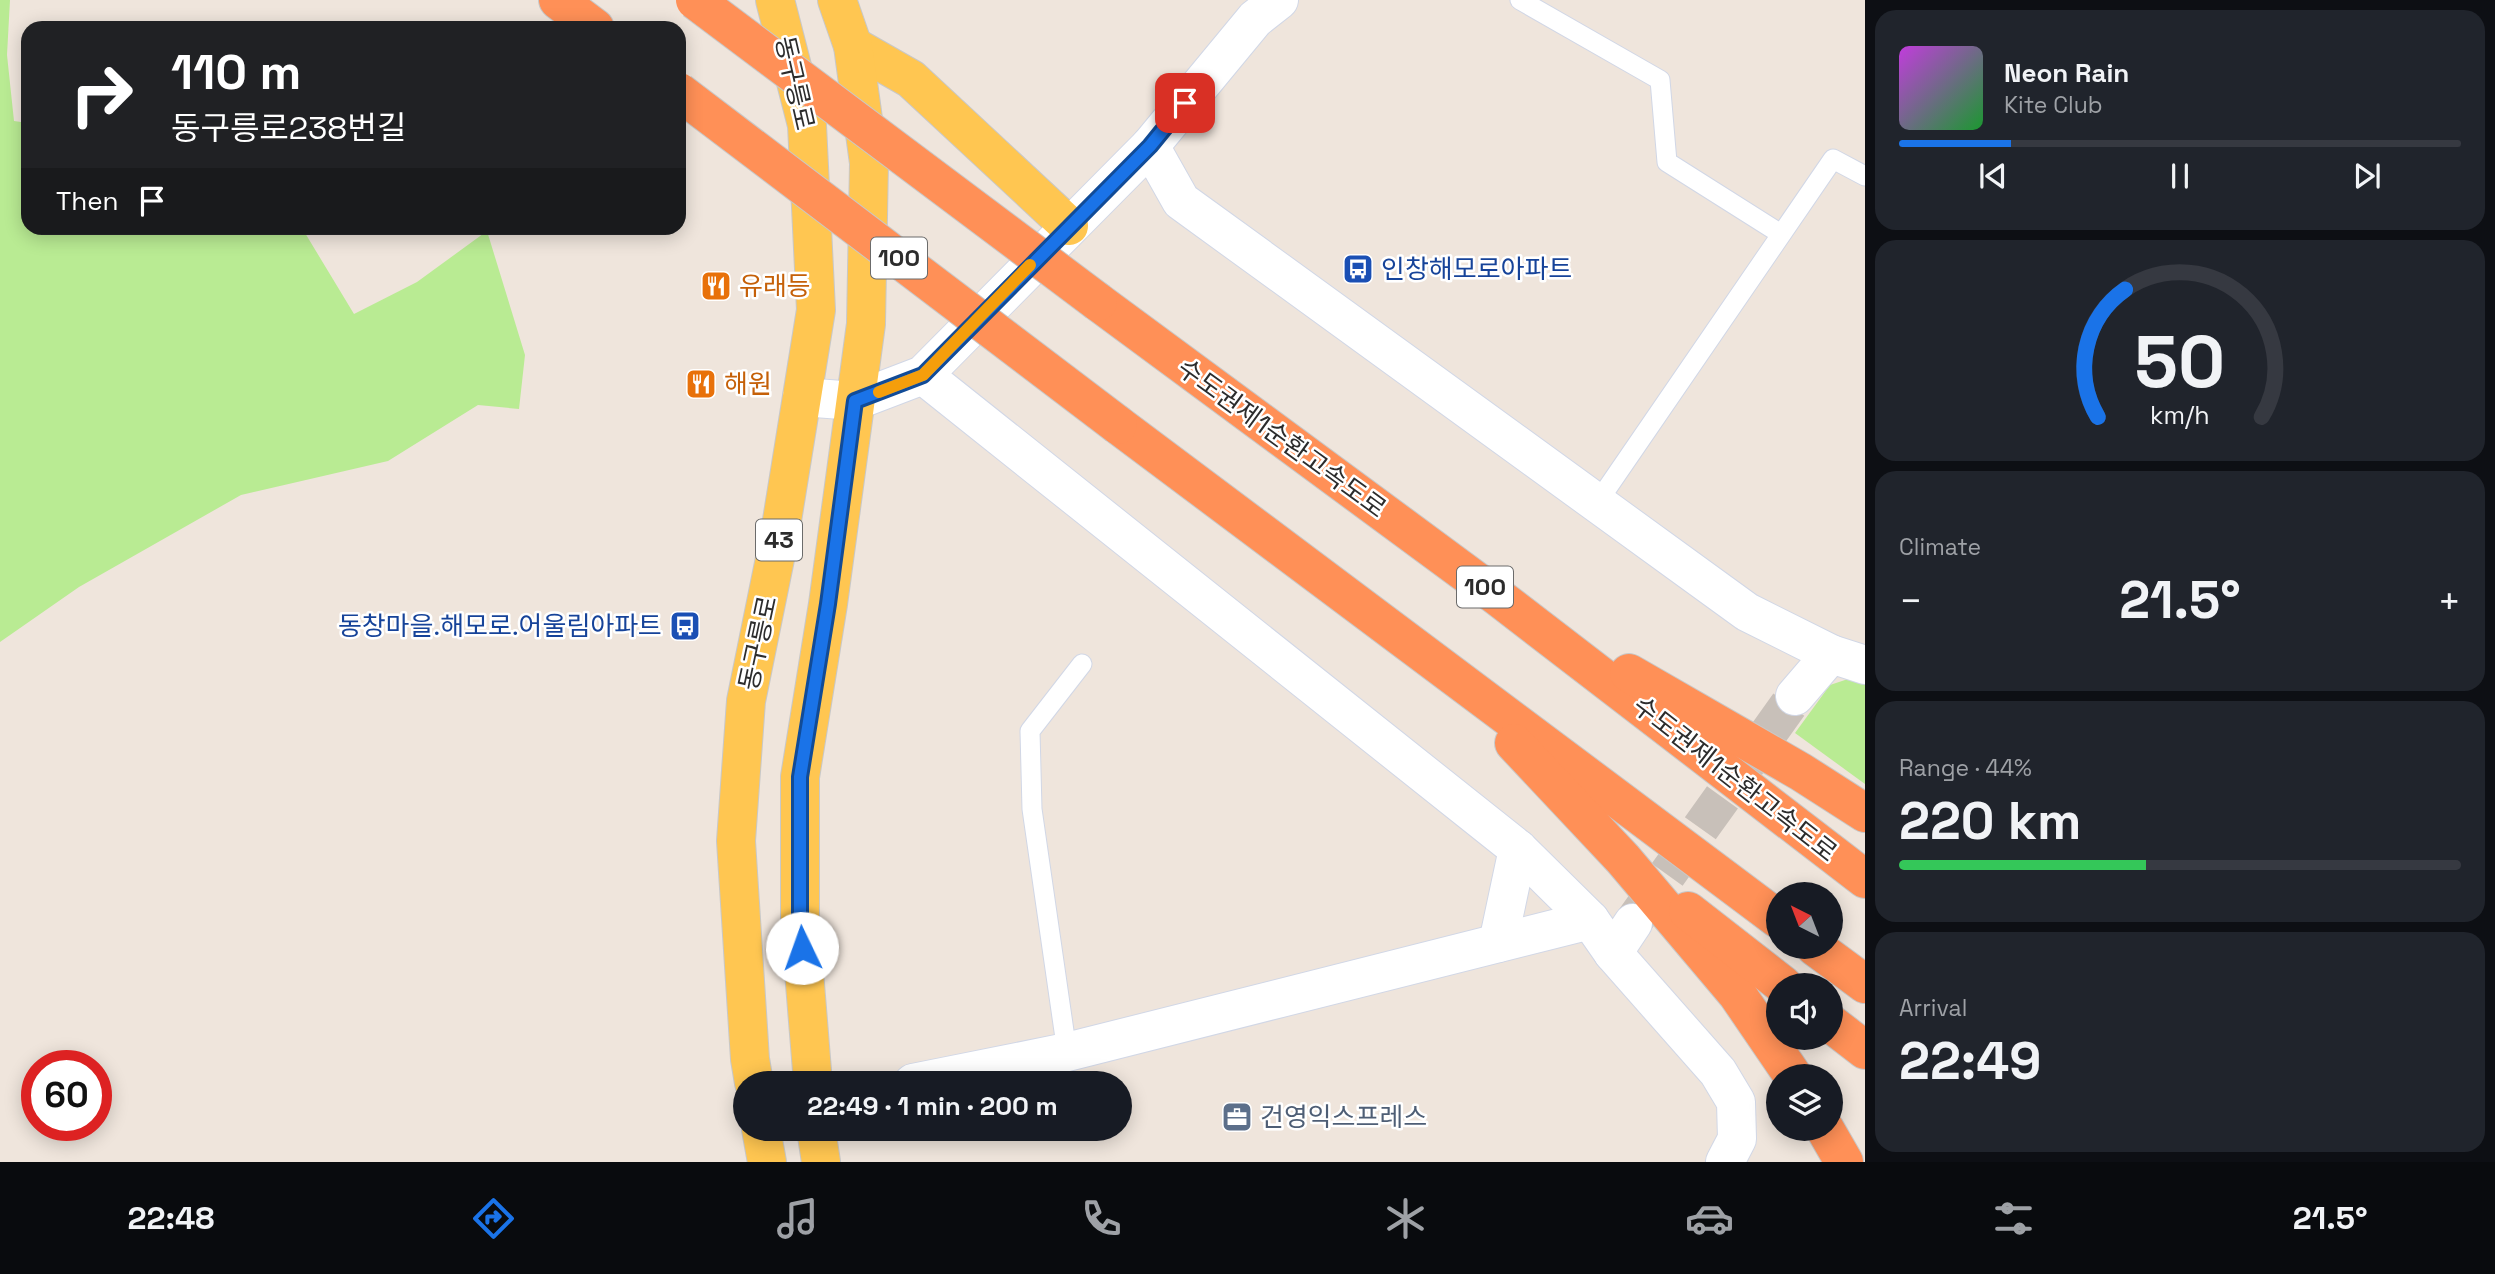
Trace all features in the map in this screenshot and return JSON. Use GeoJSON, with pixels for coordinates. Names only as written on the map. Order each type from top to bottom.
{"type":"FeatureCollection","features":[{"type":"Feature","properties":{"kind":"highway"},"geometry":{"type":"LineString","coordinates":[[558,0],[586,21]]}},
{"type":"Feature","properties":{"kind":"highway","name":"수도권제1순환고속도로"},"geometry":{"type":"LineString","coordinates":[[695,0],[1498,597],[1865,879]]}},
{"type":"Feature","properties":{"kind":"highway","name":"100"},"geometry":{"type":"LineString","coordinates":[[686,97],[1118,425],[1766,910]]}},
{"type":"Feature","properties":{"kind":"highway"},"geometry":{"type":"LineString","coordinates":[[1498,597],[1801,772],[1865,813]]}},
{"type":"Feature","properties":{"kind":"highway"},"geometry":{"type":"LineString","coordinates":[[1444,667],[1623,859],[1737,994],[1785,1064]]}},
{"type":"Feature","properties":{"kind":"highway"},"geometry":{"type":"LineString","coordinates":[[1623,859],[1768,973]]}},
{"type":"Feature","properties":{"kind":"highway"},"geometry":{"type":"LineString","coordinates":[[1831,959],[1865,984]]}},
{"type":"Feature","properties":{"kind":"highway"},"geometry":{"type":"LineString","coordinates":[[1843,1033],[1865,1050]]}},
{"type":"Feature","properties":{"kind":"highway"},"geometry":{"type":"LineString","coordinates":[[1832,1141],[1844,1162]]}},
{"type":"Feature","properties":{"kind":"main road","name":"동구릉로"},"geometry":{"type":"LineString","coordinates":[[752,1071],[736,841],[746,701],[779,539],[816,310],[807,125],[775,0]]}},
{"type":"Feature","properties":{"kind":"main road","name":"43"},"geometry":{"type":"LineString","coordinates":[[812,1071],[800,922],[800,777],[828,604],[866,324],[869,163],[853,47],[837,0]]}},
{"type":"Feature","properties":{"kind":"main road"},"geometry":{"type":"LineString","coordinates":[[853,47],[911,79],[1069,226]]}},
{"type":"Feature","properties":{"kind":"main road"},"geometry":{"type":"LineString","coordinates":[[763,1141],[767,1162]]}},
{"type":"Feature","properties":{"kind":"main road"},"geometry":{"type":"LineString","coordinates":[[818,1141],[821,1162]]}},
{"type":"Feature","properties":{"kind":"street"},"geometry":{"type":"LineString","coordinates":[[802,397],[855,401],[923,375],[1150,146],[1255,19],[1279,0]]}},
{"type":"Feature","properties":{"kind":"street"},"geometry":{"type":"LineString","coordinates":[[1150,146],[1181,201],[1747,612],[1848,659],[1796,696]]}},
{"type":"Feature","properties":{"kind":"street"},"geometry":{"type":"LineString","coordinates":[[923,375],[1518,849],[1590,920],[1623,938],[1718,1072],[1736,1102],[1737,1139],[1725,1162]]}},
{"type":"Feature","properties":{"kind":"street"},"geometry":{"type":"LineString","coordinates":[[1498,943],[1518,849]]}},
{"type":"Feature","properties":{"kind":"street"},"geometry":{"type":"LineString","coordinates":[[973,1071],[1067,1052],[1590,920]]}},
{"type":"Feature","properties":{"kind":"lane"},"geometry":{"type":"LineString","coordinates":[[1520,0],[1660,80],[1667,162],[1782,234]]}},
{"type":"Feature","properties":{"kind":"lane"},"geometry":{"type":"LineString","coordinates":[[1597,503],[1833,159],[1865,176]]}},
{"type":"Feature","properties":{"kind":"lane"},"geometry":{"type":"LineString","coordinates":[[1067,1052],[1032,810],[1030,731],[1082,664]]}},
{"type":"Feature","properties":{"kind":"green space"},"geometry":{"type":"Polygon","coordinates":[[[0,0],[10,0],[7,55],[14,121],[21,122],[21,235],[306,235],[354,314],[417,282],[482,235],[488,235],[525,355],[519,409],[478,405],[388,461],[241,495],[79,587],[0,642],[0,0]]]}},
{"type":"Feature","properties":{"kind":"green space"},"geometry":{"type":"Polygon","coordinates":[[[1848,679],[1865,680],[1865,784],[1795,733],[1830,685],[1848,679]]]}},
{"type":"Feature","properties":{"kind":"tunnel"},"geometry":{"type":"LineString","coordinates":[[1634,921],[1795,696]]}},
{"type":"Feature","properties":{"kind":"slow traffic"},"geometry":{"type":"LineString","coordinates":[[879,392],[923,375],[1030,265]]}},
{"type":"Feature","properties":{"kind":"place","name":"인창해모로아파트"},"geometry":{"type":"Point","coordinates":[1358,269]}},
{"type":"Feature","properties":{"kind":"place","name":"유래등"},"geometry":{"type":"Point","coordinates":[716,286]}},
{"type":"Feature","properties":{"kind":"place","name":"해원"},"geometry":{"type":"Point","coordinates":[701,384]}},
{"type":"Feature","properties":{"kind":"place","name":"동창마을.해모로.어울림아파트"},"geometry":{"type":"Point","coordinates":[685,626]}},
{"type":"Feature","properties":{"kind":"place","name":"건영익스프레스"},"geometry":{"type":"Point","coordinates":[1237,1117]}},
{"type":"Feature","properties":{"kind":"route"},"geometry":{"type":"LineString","coordinates":[[802,948],[800,777],[828,604],[855,401],[923,375],[1150,146],[1185,103]]}}]}
